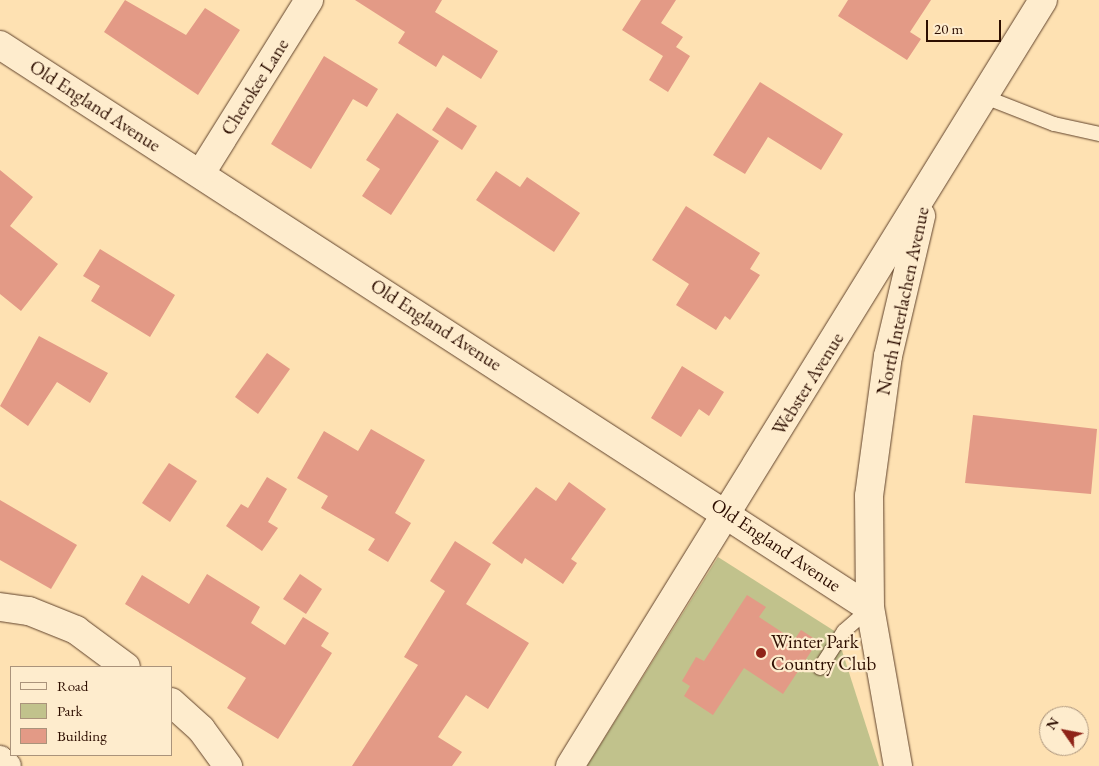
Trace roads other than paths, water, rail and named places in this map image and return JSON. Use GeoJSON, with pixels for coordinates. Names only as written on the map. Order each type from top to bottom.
{"type":"FeatureCollection","features":[{"type":"Feature","properties":{"kind":"street","name":"Cherokee Lane"},"geometry":{"type":"LineString","coordinates":[[201,173],[309,0]]}},
{"type":"Feature","properties":{"kind":"street","name":"Webster Avenue"},"geometry":{"type":"LineString","coordinates":[[570,766],[728,513],[1043,0]]}},
{"type":"Feature","properties":{"kind":"street","name":"Old England Avenue"},"geometry":{"type":"LineString","coordinates":[[0,45],[728,513],[870,608]]}},
{"type":"Feature","properties":{"kind":"street","name":"North Interlachen Avenue"},"geometry":{"type":"LineString","coordinates":[[898,766],[870,608],[869,496],[888,356],[926,192]]}},
{"type":"Feature","properties":{"kind":"street"},"geometry":{"type":"LineString","coordinates":[[0,607],[29,611],[76,630],[125,666]]}},
{"type":"Feature","properties":{"kind":"street"},"geometry":{"type":"LineString","coordinates":[[172,703],[201,729],[228,766]]}},
{"type":"Feature","properties":{"kind":"street"},"geometry":{"type":"LineString","coordinates":[[0,760],[7,766]]}},
{"type":"Feature","properties":{"kind":"lane"},"geometry":{"type":"LineString","coordinates":[[984,97],[1054,124],[1099,134]]}},
{"type":"Feature","properties":{"kind":"lane"},"geometry":{"type":"LineString","coordinates":[[820,668],[844,631],[870,608]]}},
{"type":"Feature","properties":{"kind":"place","name":"Winter Park Country Club"},"geometry":{"type":"Point","coordinates":[761,653]}}]}
